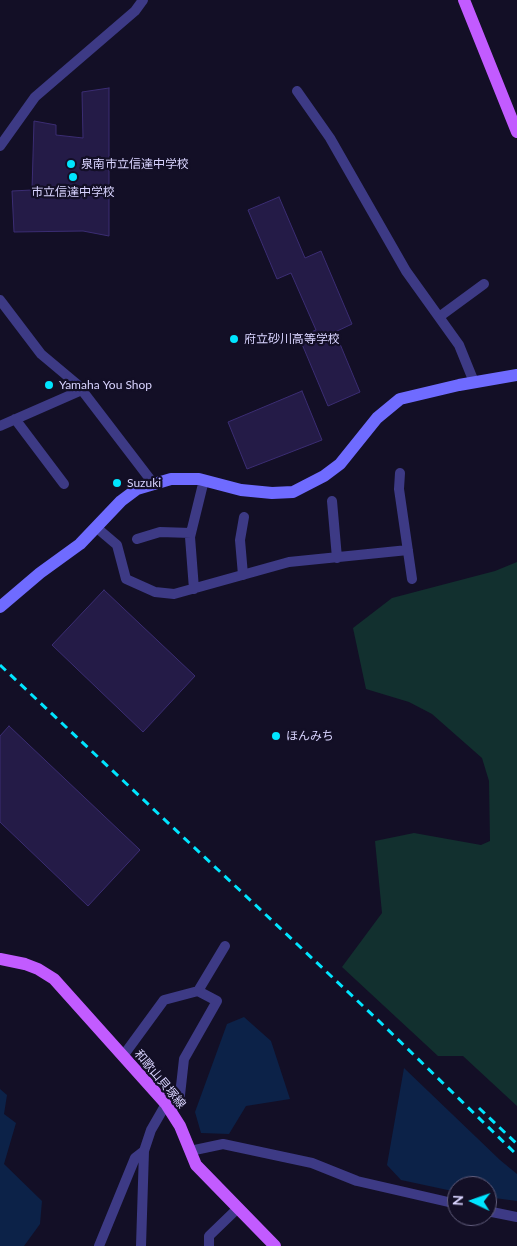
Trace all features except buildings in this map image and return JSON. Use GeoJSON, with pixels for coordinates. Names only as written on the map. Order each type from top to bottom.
{"type":"FeatureCollection","features":[{"type":"Feature","properties":{"kind":"main road"},"geometry":{"type":"LineString","coordinates":[[464,0],[517,132]]}},
{"type":"Feature","properties":{"kind":"main road","name":"和歌山貝塚線"},"geometry":{"type":"LineString","coordinates":[[0,958],[38,969],[54,979],[169,1108],[180,1126],[196,1164],[276,1246]]}},
{"type":"Feature","properties":{"kind":"street"},"geometry":{"type":"LineString","coordinates":[[0,146],[35,97],[135,11],[143,0]]}},
{"type":"Feature","properties":{"kind":"street"},"geometry":{"type":"LineString","coordinates":[[297,91],[330,138],[406,270],[459,345],[474,382]]}},
{"type":"Feature","properties":{"kind":"street"},"geometry":{"type":"LineString","coordinates":[[439,317],[484,284]]}},
{"type":"Feature","properties":{"kind":"street"},"geometry":{"type":"LineString","coordinates":[[0,300],[41,354],[82,390],[153,483]]}},
{"type":"Feature","properties":{"kind":"street"},"geometry":{"type":"LineString","coordinates":[[0,607],[40,573],[80,544],[121,501],[137,489],[171,479],[204,480],[272,493],[293,492],[324,476],[340,464],[377,418],[400,399],[474,382],[517,375]]}},
{"type":"Feature","properties":{"kind":"street"},"geometry":{"type":"LineString","coordinates":[[0,426],[82,390]]}},
{"type":"Feature","properties":{"kind":"street"},"geometry":{"type":"LineString","coordinates":[[14,419],[64,484]]}},
{"type":"Feature","properties":{"kind":"street"},"geometry":{"type":"LineString","coordinates":[[400,473],[399,489],[412,579]]}},
{"type":"Feature","properties":{"kind":"street"},"geometry":{"type":"LineString","coordinates":[[194,588],[191,533],[204,480]]}},
{"type":"Feature","properties":{"kind":"street"},"geometry":{"type":"LineString","coordinates":[[332,501],[336,558]]}},
{"type":"Feature","properties":{"kind":"street"},"geometry":{"type":"LineString","coordinates":[[243,575],[240,540],[244,517]]}},
{"type":"Feature","properties":{"kind":"street"},"geometry":{"type":"LineString","coordinates":[[96,528],[117,545],[126,579],[156,592],[174,594],[289,562],[408,550]]}},
{"type":"Feature","properties":{"kind":"street"},"geometry":{"type":"LineString","coordinates":[[137,539],[160,532],[191,533]]}},
{"type":"Feature","properties":{"kind":"street"},"geometry":{"type":"LineString","coordinates":[[198,991],[225,946]]}},
{"type":"Feature","properties":{"kind":"street"},"geometry":{"type":"LineString","coordinates":[[123,1056],[164,1000],[198,991],[217,1001],[184,1059],[180,1095],[151,1130],[144,1151],[141,1246]]}},
{"type":"Feature","properties":{"kind":"street"},"geometry":{"type":"LineString","coordinates":[[190,1151],[223,1144],[312,1163],[356,1181],[447,1202]]}},
{"type":"Feature","properties":{"kind":"street"},"geometry":{"type":"LineString","coordinates":[[99,1246],[135,1158],[144,1151]]}},
{"type":"Feature","properties":{"kind":"street"},"geometry":{"type":"LineString","coordinates":[[209,1246],[209,1236],[238,1208]]}},
{"type":"Feature","properties":{"kind":"street"},"geometry":{"type":"LineString","coordinates":[[497,1213],[517,1217]]}},
{"type":"Feature","properties":{"kind":"green space"},"geometry":{"type":"Polygon","coordinates":[[[517,562],[517,1106],[463,1056],[438,1056],[342,967],[382,913],[375,841],[414,833],[481,845],[490,841],[489,781],[482,758],[432,714],[409,702],[366,689],[353,628],[392,598],[495,571],[517,562]]]}},
{"type":"Feature","properties":{"kind":"water"},"geometry":{"type":"Polygon","coordinates":[[[244,1017],[271,1041],[290,1099],[246,1106],[229,1134],[201,1133],[195,1112],[227,1024],[244,1017]]]}},
{"type":"Feature","properties":{"kind":"water"},"geometry":{"type":"Polygon","coordinates":[[[404,1068],[517,1174],[517,1201],[497,1198],[497,1176],[447,1176],[447,1190],[401,1180],[387,1165],[404,1068]]]}},
{"type":"Feature","properties":{"kind":"water"},"geometry":{"type":"Polygon","coordinates":[[[0,1089],[7,1095],[4,1114],[16,1123],[4,1164],[42,1201],[40,1224],[24,1246],[0,1246],[0,1089]]]}},
{"type":"Feature","properties":{"kind":"railway"},"geometry":{"type":"LineString","coordinates":[[0,665],[380,1022],[517,1155]]}},
{"type":"Feature","properties":{"kind":"railway"},"geometry":{"type":"LineString","coordinates":[[479,1108],[517,1144]]}},
{"type":"Feature","properties":{"kind":"place","name":"泉南市立信達中学校"},"geometry":{"type":"Point","coordinates":[71,164]}},
{"type":"Feature","properties":{"kind":"place","name":"市立信達中学校"},"geometry":{"type":"Point","coordinates":[73,177]}},
{"type":"Feature","properties":{"kind":"place","name":"府立砂川高等学校"},"geometry":{"type":"Point","coordinates":[234,339]}},
{"type":"Feature","properties":{"kind":"place","name":"Yamaha You Shop"},"geometry":{"type":"Point","coordinates":[49,385]}},
{"type":"Feature","properties":{"kind":"place","name":"Suzuki"},"geometry":{"type":"Point","coordinates":[117,483]}},
{"type":"Feature","properties":{"kind":"place","name":"ほんみち"},"geometry":{"type":"Point","coordinates":[276,736]}}]}
